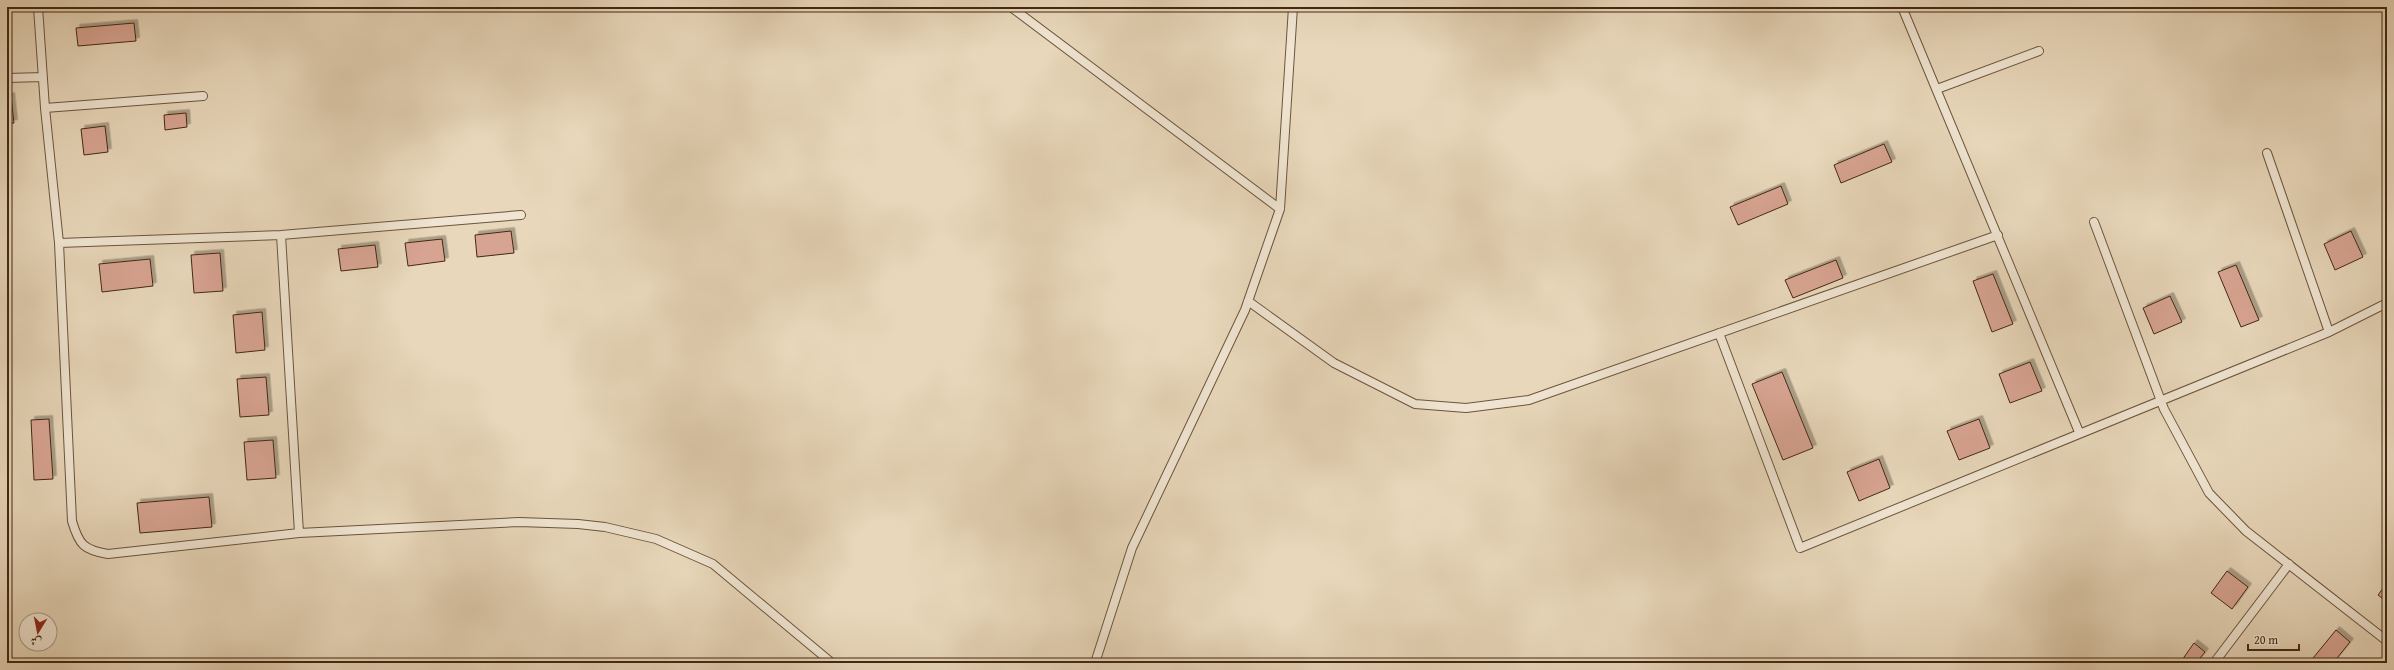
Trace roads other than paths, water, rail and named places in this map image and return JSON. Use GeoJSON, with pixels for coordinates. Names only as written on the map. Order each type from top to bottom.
{"type":"FeatureCollection","features":[{"type":"Feature","properties":{"kind":"lane"},"geometry":{"type":"LineString","coordinates":[[38,7],[45,108],[59,243],[72,521],[78,541],[92,552],[108,554],[300,533],[519,522],[578,524],[632,533],[656,540],[713,564],[832,663]]}},
{"type":"Feature","properties":{"kind":"lane"},"geometry":{"type":"LineString","coordinates":[[1011,7],[1280,209]]}},
{"type":"Feature","properties":{"kind":"lane"},"geometry":{"type":"LineString","coordinates":[[1095,663],[1132,548],[1248,301],[1280,209],[1294,7]]}},
{"type":"Feature","properties":{"kind":"lane"},"geometry":{"type":"LineString","coordinates":[[1905,8],[2079,432]]}},
{"type":"Feature","properties":{"kind":"lane"},"geometry":{"type":"LineString","coordinates":[[1937,89],[2039,51]]}},
{"type":"Feature","properties":{"kind":"lane"},"geometry":{"type":"LineString","coordinates":[[7,78],[43,77]]}},
{"type":"Feature","properties":{"kind":"lane"},"geometry":{"type":"LineString","coordinates":[[45,108],[203,96]]}},
{"type":"Feature","properties":{"kind":"lane"},"geometry":{"type":"LineString","coordinates":[[2267,153],[2329,332]]}},
{"type":"Feature","properties":{"kind":"lane"},"geometry":{"type":"LineString","coordinates":[[59,243],[281,235],[521,216]]}},
{"type":"Feature","properties":{"kind":"lane"},"geometry":{"type":"LineString","coordinates":[[2094,222],[2160,399],[2209,492],[2246,531],[2387,641]]}},
{"type":"Feature","properties":{"kind":"lane"},"geometry":{"type":"LineString","coordinates":[[281,235],[300,533]]}},
{"type":"Feature","properties":{"kind":"lane"},"geometry":{"type":"LineString","coordinates":[[1248,301],[1334,363],[1415,404],[1466,408],[1529,400],[1998,235]]}},
{"type":"Feature","properties":{"kind":"lane"},"geometry":{"type":"LineString","coordinates":[[1719,333],[1800,548],[2079,432],[2329,332],[2387,303]]}},
{"type":"Feature","properties":{"kind":"lane"},"geometry":{"type":"LineString","coordinates":[[2214,663],[2289,564]]}}]}
